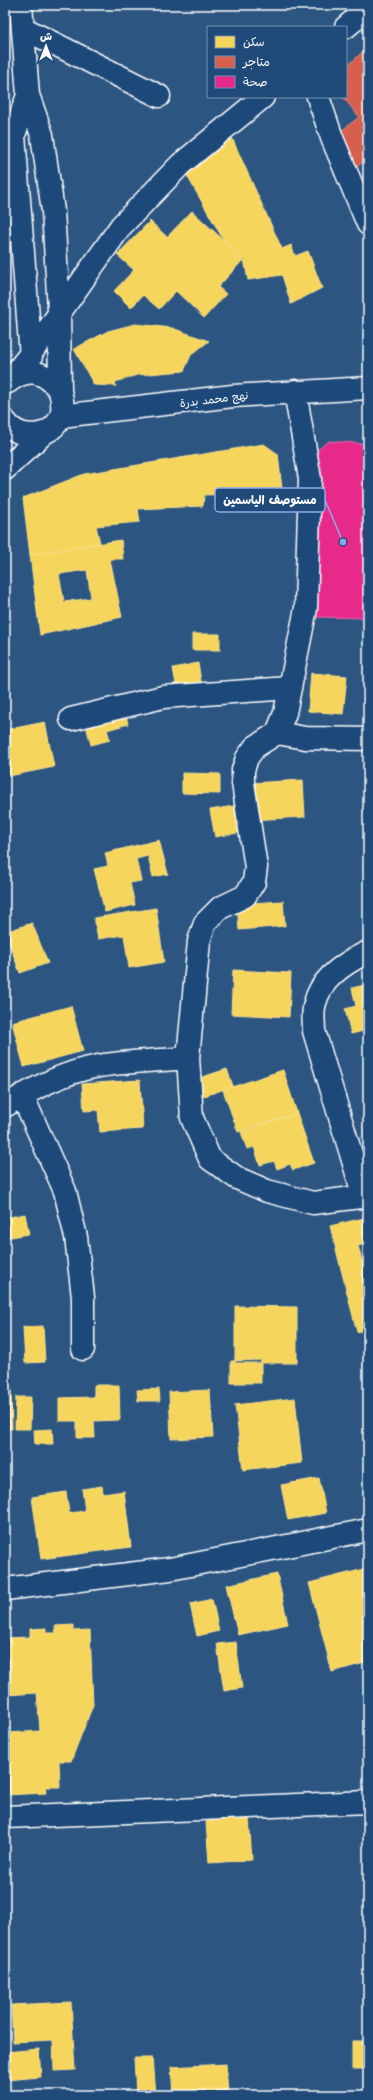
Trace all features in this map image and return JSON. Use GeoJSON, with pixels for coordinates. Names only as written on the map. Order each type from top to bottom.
{"type":"FeatureCollection","features":[{"type":"Feature","properties":{"kind":"street"},"geometry":{"type":"LineString","coordinates":[[5,468],[54,426],[61,416],[63,403],[60,391],[60,310],[53,211],[42,134],[28,95],[21,5]]}},
{"type":"Feature","properties":{"kind":"street"},"geometry":{"type":"LineString","coordinates":[[347,26],[368,8]]}},
{"type":"Feature","properties":{"kind":"street"},"geometry":{"type":"LineString","coordinates":[[23,28],[159,96]]}},
{"type":"Feature","properties":{"kind":"street"},"geometry":{"type":"LineString","coordinates":[[28,95],[10,135],[31,362],[42,374],[53,381],[60,391]]}},
{"type":"Feature","properties":{"kind":"street"},"geometry":{"type":"LineString","coordinates":[[6,384],[31,362],[60,310],[121,226],[181,164],[262,98]]}},
{"type":"Feature","properties":{"kind":"street"},"geometry":{"type":"LineString","coordinates":[[318,98],[332,138],[368,224]]}},
{"type":"Feature","properties":{"kind":"street"},"geometry":{"type":"LineString","coordinates":[[10,135],[42,134]]}},
{"type":"Feature","properties":{"kind":"street","name":"نهج محمد بدرة"},"geometry":{"type":"LineString","coordinates":[[61,416],[233,396],[296,391],[368,388]]}},
{"type":"Feature","properties":{"kind":"street"},"geometry":{"type":"LineString","coordinates":[[296,391],[310,479],[306,608],[285,713],[277,733],[256,747],[247,758],[244,770],[243,782],[256,868],[254,882],[245,896],[220,908],[205,923],[199,941],[188,1058],[192,1118],[210,1159],[243,1180],[267,1191],[313,1203],[366,1197],[314,1031],[314,1003],[324,982],[352,960],[368,952]]}},
{"type":"Feature","properties":{"kind":"street"},"geometry":{"type":"LineString","coordinates":[[5,421],[9,427],[20,433],[31,436],[44,433]]}},
{"type":"Feature","properties":{"kind":"street"},"geometry":{"type":"LineString","coordinates":[[71,719],[164,697],[289,688]]}},
{"type":"Feature","properties":{"kind":"street"},"geometry":{"type":"LineString","coordinates":[[277,733],[305,738],[368,739]]}},
{"type":"Feature","properties":{"kind":"street"},"geometry":{"type":"LineString","coordinates":[[83,1349],[83,1296],[76,1238],[65,1191],[13,1101],[54,1079],[94,1067],[188,1058]]}},
{"type":"Feature","properties":{"kind":"street"},"geometry":{"type":"LineString","coordinates":[[5,1589],[170,1569],[368,1530]]}},
{"type":"Feature","properties":{"kind":"street"},"geometry":{"type":"LineString","coordinates":[[5,1817],[368,1802]]}},
{"type":"Feature","properties":{"kind":"building: سكن"},"geometry":{"type":"Polygon","coordinates":[[[232,138],[282,249],[291,245],[295,256],[308,251],[322,288],[291,304],[282,275],[248,280],[244,259],[223,239],[186,174],[232,138]]]}},
{"type":"Feature","properties":{"kind":"building: سكن"},"geometry":{"type":"Polygon","coordinates":[[[192,211],[244,259],[218,287],[226,294],[204,318],[176,291],[159,309],[143,295],[131,308],[114,291],[134,270],[117,255],[150,221],[167,237],[192,211]]]}},
{"type":"Feature","properties":{"kind":"building: سكن"},"geometry":{"type":"Polygon","coordinates":[[[135,324],[172,328],[209,341],[191,355],[184,371],[137,375],[115,382],[116,386],[94,385],[74,349],[108,331],[135,324]]]}},
{"type":"Feature","properties":{"kind":"building: سكن"},"geometry":{"type":"Polygon","coordinates":[[[264,444],[278,454],[284,506],[236,505],[235,494],[204,495],[203,506],[138,509],[140,522],[96,526],[100,543],[30,555],[23,498],[84,474],[264,444]]]}},
{"type":"Feature","properties":{"kind":"building: سكن"},"geometry":{"type":"Polygon","coordinates":[[[121,540],[123,559],[110,559],[122,617],[40,635],[30,555],[121,540]],[[87,570],[59,574],[64,602],[91,598],[87,570]]]}},
{"type":"Feature","properties":{"kind":"building: سكن"},"geometry":{"type":"Polygon","coordinates":[[[192,634],[220,634],[220,650],[192,650],[192,634]]]}},
{"type":"Feature","properties":{"kind":"building: سكن"},"geometry":{"type":"Polygon","coordinates":[[[198,663],[203,693],[178,696],[173,668],[198,663]]]}},
{"type":"Feature","properties":{"kind":"building: سكن"},"geometry":{"type":"Polygon","coordinates":[[[311,673],[347,676],[343,714],[308,711],[311,673]]]}},
{"type":"Feature","properties":{"kind":"building: سكن"},"geometry":{"type":"Polygon","coordinates":[[[122,699],[128,724],[107,730],[110,740],[91,745],[82,710],[122,699]]]}},
{"type":"Feature","properties":{"kind":"building: سكن"},"geometry":{"type":"Polygon","coordinates":[[[45,722],[54,767],[9,776],[5,754],[5,730],[45,722]]]}},
{"type":"Feature","properties":{"kind":"building: سكن"},"geometry":{"type":"Polygon","coordinates":[[[182,773],[220,774],[220,794],[182,793],[182,773]]]}},
{"type":"Feature","properties":{"kind":"building: سكن"},"geometry":{"type":"Polygon","coordinates":[[[303,780],[305,817],[250,820],[249,783],[303,780]]]}},
{"type":"Feature","properties":{"kind":"building: سكن"},"geometry":{"type":"Polygon","coordinates":[[[239,805],[243,832],[215,837],[210,810],[239,805]]]}},
{"type":"Feature","properties":{"kind":"building: سكن"},"geometry":{"type":"Polygon","coordinates":[[[159,840],[168,874],[153,877],[148,856],[136,859],[141,881],[130,883],[135,905],[105,912],[94,869],[108,866],[105,853],[159,840]]]}},
{"type":"Feature","properties":{"kind":"building: سكن"},"geometry":{"type":"Polygon","coordinates":[[[368,854],[368,885],[364,855],[368,854]]]}},
{"type":"Feature","properties":{"kind":"building: سكن"},"geometry":{"type":"Polygon","coordinates":[[[283,901],[285,926],[239,930],[237,904],[283,901]]]}},
{"type":"Feature","properties":{"kind":"building: سكن"},"geometry":{"type":"Polygon","coordinates":[[[156,908],[164,962],[129,968],[124,935],[98,939],[94,918],[156,908]]]}},
{"type":"Feature","properties":{"kind":"building: سكن"},"geometry":{"type":"Polygon","coordinates":[[[32,923],[48,963],[20,973],[5,932],[32,923]]]}},
{"type":"Feature","properties":{"kind":"building: سكن"},"geometry":{"type":"Polygon","coordinates":[[[233,970],[291,973],[289,1017],[231,1014],[233,970]]]}},
{"type":"Feature","properties":{"kind":"building: سكن"},"geometry":{"type":"Polygon","coordinates":[[[368,984],[368,1030],[351,1034],[345,1009],[356,1006],[352,988],[368,984]]]}},
{"type":"Feature","properties":{"kind":"building: سكن"},"geometry":{"type":"Polygon","coordinates":[[[71,1006],[83,1051],[24,1067],[12,1022],[71,1006]]]}},
{"type":"Feature","properties":{"kind":"building: سكن"},"geometry":{"type":"Polygon","coordinates":[[[227,1069],[233,1086],[202,1097],[196,1079],[227,1069]]]}},
{"type":"Feature","properties":{"kind":"building: سكن"},"geometry":{"type":"Polygon","coordinates":[[[283,1070],[297,1113],[238,1132],[223,1090],[283,1070]]]}},
{"type":"Feature","properties":{"kind":"building: سكن"},"geometry":{"type":"Polygon","coordinates":[[[140,1080],[143,1129],[100,1132],[98,1110],[84,1111],[82,1084],[140,1080]]]}},
{"type":"Feature","properties":{"kind":"building: سكن"},"geometry":{"type":"Polygon","coordinates":[[[297,1113],[314,1163],[293,1170],[290,1164],[277,1169],[274,1161],[260,1165],[254,1147],[247,1149],[241,1132],[297,1113]]]}},
{"type":"Feature","properties":{"kind":"building: سكن"},"geometry":{"type":"Polygon","coordinates":[[[364,1128],[368,1128],[368,1144],[366,1144],[364,1128]]]}},
{"type":"Feature","properties":{"kind":"building: سكن"},"geometry":{"type":"Polygon","coordinates":[[[25,1214],[29,1234],[5,1238],[5,1218],[25,1214]]]}},
{"type":"Feature","properties":{"kind":"building: سكن"},"geometry":{"type":"Polygon","coordinates":[[[368,1217],[368,1243],[358,1246],[368,1281],[368,1329],[357,1332],[330,1226],[368,1217]]]}},
{"type":"Feature","properties":{"kind":"building: سكن"},"geometry":{"type":"Polygon","coordinates":[[[235,1306],[297,1307],[297,1363],[235,1363],[235,1306]]]}},
{"type":"Feature","properties":{"kind":"building: سكن"},"geometry":{"type":"Polygon","coordinates":[[[43,1326],[45,1362],[25,1363],[23,1327],[43,1326]]]}},
{"type":"Feature","properties":{"kind":"building: سكن"},"geometry":{"type":"Polygon","coordinates":[[[261,1360],[261,1383],[231,1383],[231,1361],[261,1360]]]}},
{"type":"Feature","properties":{"kind":"building: سكن"},"geometry":{"type":"Polygon","coordinates":[[[94,1385],[119,1385],[120,1420],[94,1421],[95,1438],[77,1438],[77,1421],[59,1421],[59,1398],[94,1397],[94,1385]]]}},
{"type":"Feature","properties":{"kind":"building: سكن"},"geometry":{"type":"Polygon","coordinates":[[[5,1386],[11,1386],[12,1429],[5,1429],[5,1386]]]}},
{"type":"Feature","properties":{"kind":"building: سكن"},"geometry":{"type":"Polygon","coordinates":[[[159,1389],[160,1401],[138,1401],[137,1390],[159,1389]]]}},
{"type":"Feature","properties":{"kind":"building: سكن"},"geometry":{"type":"Polygon","coordinates":[[[210,1390],[213,1437],[171,1439],[169,1392],[210,1390]]]}},
{"type":"Feature","properties":{"kind":"building: سكن"},"geometry":{"type":"Polygon","coordinates":[[[16,1397],[31,1397],[30,1429],[15,1429],[16,1397]]]}},
{"type":"Feature","properties":{"kind":"building: سكن"},"geometry":{"type":"Polygon","coordinates":[[[295,1398],[302,1463],[243,1470],[235,1405],[295,1398]]]}},
{"type":"Feature","properties":{"kind":"building: سكن"},"geometry":{"type":"Polygon","coordinates":[[[52,1429],[53,1444],[35,1444],[34,1430],[52,1429]]]}},
{"type":"Feature","properties":{"kind":"building: سكن"},"geometry":{"type":"Polygon","coordinates":[[[319,1478],[326,1513],[288,1520],[281,1485],[319,1478]]]}},
{"type":"Feature","properties":{"kind":"building: سكن"},"geometry":{"type":"Polygon","coordinates":[[[102,1486],[103,1494],[124,1491],[131,1547],[41,1559],[32,1497],[66,1492],[69,1513],[85,1511],[82,1489],[102,1486]]]}},
{"type":"Feature","properties":{"kind":"building: سكن"},"geometry":{"type":"Polygon","coordinates":[[[368,1568],[368,1662],[332,1672],[309,1583],[368,1568]]]}},
{"type":"Feature","properties":{"kind":"building: سكن"},"geometry":{"type":"Polygon","coordinates":[[[277,1574],[288,1624],[238,1635],[226,1585],[277,1574]]]}},
{"type":"Feature","properties":{"kind":"building: سكن"},"geometry":{"type":"Polygon","coordinates":[[[212,1599],[219,1631],[197,1636],[190,1604],[212,1599]]]}},
{"type":"Feature","properties":{"kind":"building: سكن"},"geometry":{"type":"Polygon","coordinates":[[[74,1625],[74,1631],[90,1630],[93,1705],[71,1761],[59,1761],[60,1787],[45,1787],[46,1793],[5,1795],[5,1638],[30,1637],[30,1629],[46,1628],[46,1633],[56,1633],[55,1626],[74,1625]],[[37,1693],[6,1695],[8,1733],[40,1731],[37,1693]]]}},
{"type":"Feature","properties":{"kind":"building: سكن"},"geometry":{"type":"Polygon","coordinates":[[[236,1642],[242,1688],[224,1691],[217,1644],[236,1642]]]}},
{"type":"Feature","properties":{"kind":"building: سكن"},"geometry":{"type":"Polygon","coordinates":[[[249,1818],[252,1860],[209,1863],[206,1822],[249,1818]]]}},
{"type":"Feature","properties":{"kind":"building: سكن"},"geometry":{"type":"Polygon","coordinates":[[[71,2002],[75,2070],[54,2071],[53,2040],[13,2042],[11,2005],[71,2002]]]}},
{"type":"Feature","properties":{"kind":"building: سكن"},"geometry":{"type":"Polygon","coordinates":[[[352,2041],[368,2041],[368,2069],[352,2069],[352,2041]]]}},
{"type":"Feature","properties":{"kind":"building: سكن"},"geometry":{"type":"Polygon","coordinates":[[[39,2049],[41,2077],[5,2080],[5,2052],[39,2049]]]}},
{"type":"Feature","properties":{"kind":"building: سكن"},"geometry":{"type":"Polygon","coordinates":[[[134,2058],[152,2058],[155,2095],[136,2095],[134,2058]]]}},
{"type":"Feature","properties":{"kind":"building: سكن"},"geometry":{"type":"Polygon","coordinates":[[[226,2064],[228,2095],[173,2095],[171,2067],[226,2064]]]}},
{"type":"Feature","properties":{"kind":"building: متاجر"},"geometry":{"type":"Polygon","coordinates":[[[368,47],[368,157],[354,170],[341,131],[359,117],[344,98],[347,98],[347,66],[368,47]]]}},
{"type":"Feature","properties":{"kind":"building: صحة"},"geometry":{"type":"Polygon","coordinates":[[[329,441],[368,444],[368,618],[315,617],[322,466],[312,464],[312,454],[329,441]]]}},
{"type":"Feature","properties":{"kind":"place","name":"مستوصف الياسمين"},"geometry":{"type":"Point","coordinates":[343,542]}}]}
